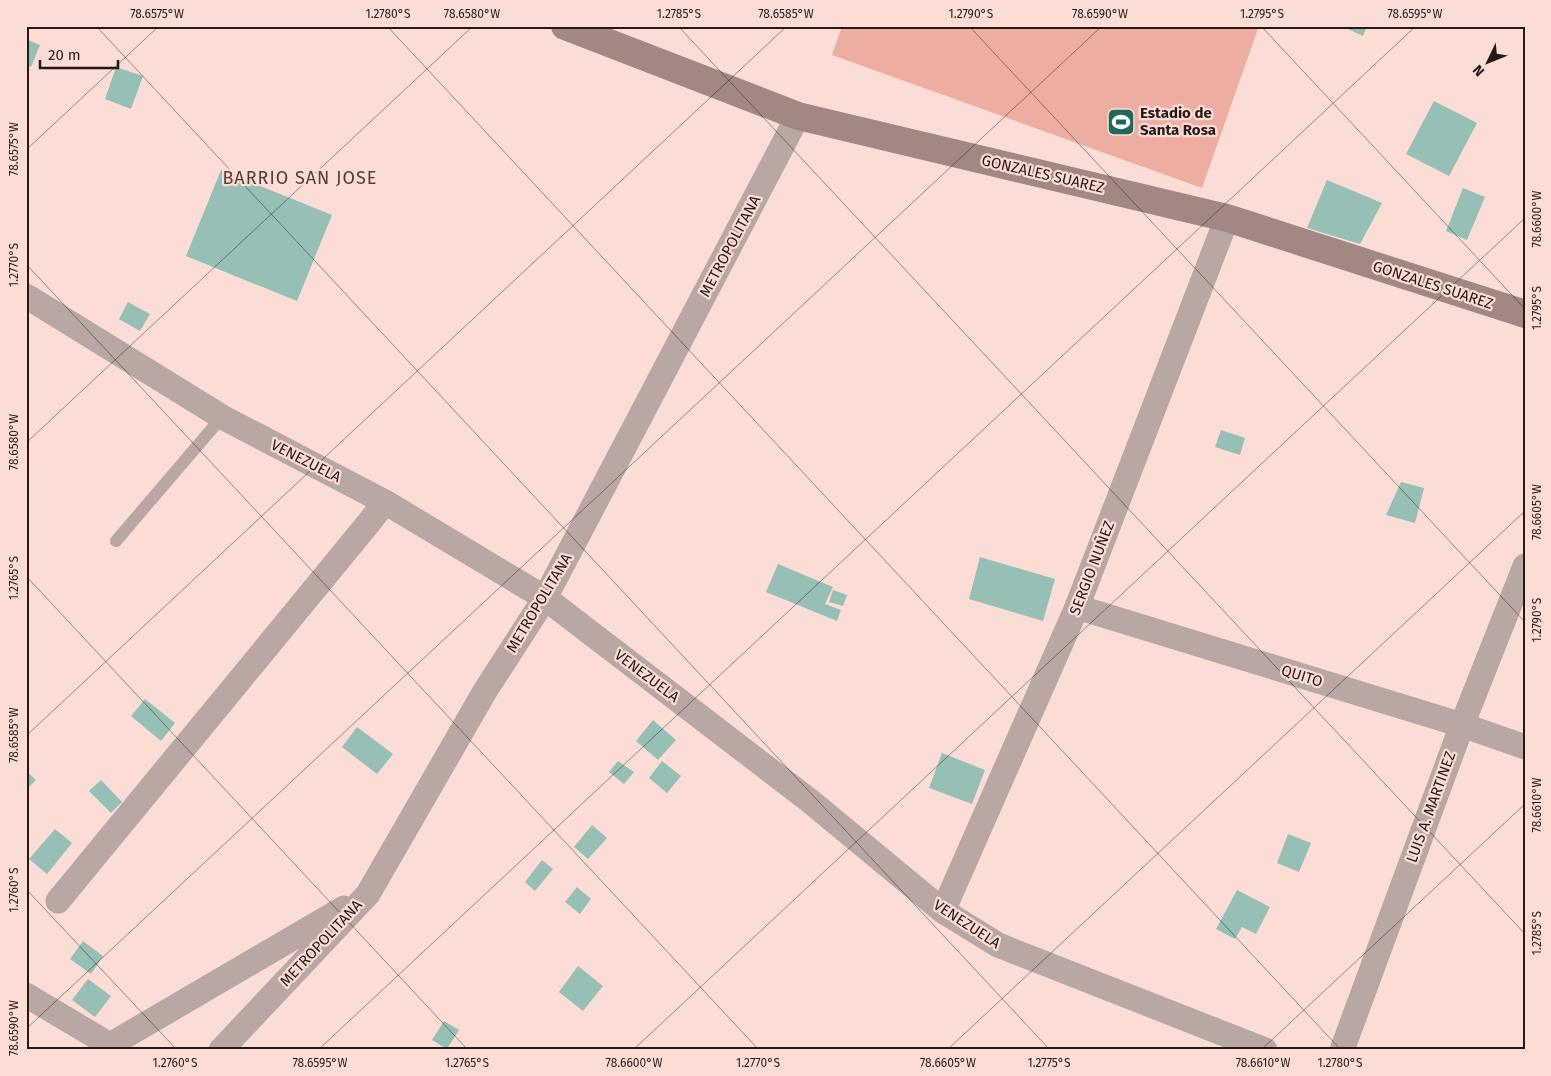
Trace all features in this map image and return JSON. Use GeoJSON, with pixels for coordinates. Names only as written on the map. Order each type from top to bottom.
{"type":"FeatureCollection","features":[{"type":"Feature","properties":{"kind":"street","name":"GONZALES SUAREZ"},"geometry":{"type":"LineString","coordinates":[[565,26],[798,116],[1227,218],[1525,314]]}},
{"type":"Feature","properties":{"kind":"street","name":"METROPOLITANA"},"geometry":{"type":"LineString","coordinates":[[221,1050],[368,894],[485,691],[545,598],[798,116]]}},
{"type":"Feature","properties":{"kind":"street","name":"SERGIO NUÑEZ"},"geometry":{"type":"LineString","coordinates":[[943,911],[1078,607],[1227,218]]}},
{"type":"Feature","properties":{"kind":"street","name":"VENEZUELA"},"geometry":{"type":"LineString","coordinates":[[26,296],[222,417],[385,502],[545,598],[810,801],[943,911],[998,945],[1265,1050]]}},
{"type":"Feature","properties":{"kind":"street"},"geometry":{"type":"LineString","coordinates":[[58,901],[385,502]]}},
{"type":"Feature","properties":{"kind":"street","name":"LUIS A. MARTINEZ"},"geometry":{"type":"LineString","coordinates":[[1342,1050],[1462,725],[1525,566]]}},
{"type":"Feature","properties":{"kind":"street","name":"QUITO"},"geometry":{"type":"LineString","coordinates":[[1078,607],[1462,725],[1525,747]]}},
{"type":"Feature","properties":{"kind":"street"},"geometry":{"type":"LineString","coordinates":[[26,995],[110,1045],[368,894]]}},
{"type":"Feature","properties":{"kind":"lane"},"geometry":{"type":"LineString","coordinates":[[116,540],[222,417]]}},
{"type":"Feature","properties":{"kind":"shaded area","name":"Estadio de Santa Rosa"},"geometry":{"type":"Polygon","coordinates":[[[842,26],[1259,26],[1202,188],[832,55],[842,26]]]}},
{"type":"Feature","properties":{"kind":"building"},"geometry":{"type":"Polygon","coordinates":[[[1341,26],[1367,26],[1363,36],[1341,26]]]}},
{"type":"Feature","properties":{"kind":"building"},"geometry":{"type":"Polygon","coordinates":[[[26,39],[40,45],[31,67],[26,65],[26,39]]]}},
{"type":"Feature","properties":{"kind":"building"},"geometry":{"type":"Polygon","coordinates":[[[116,67],[143,76],[131,109],[105,99],[116,67]]]}},
{"type":"Feature","properties":{"kind":"building"},"geometry":{"type":"Polygon","coordinates":[[[1434,101],[1477,123],[1449,176],[1406,154],[1434,101]]]}},
{"type":"Feature","properties":{"kind":"building"},"geometry":{"type":"Polygon","coordinates":[[[221,170],[332,215],[297,301],[186,256],[221,170]]]}},
{"type":"Feature","properties":{"kind":"building"},"geometry":{"type":"Polygon","coordinates":[[[1327,180],[1382,203],[1360,244],[1307,228],[1327,180]]]}},
{"type":"Feature","properties":{"kind":"building"},"geometry":{"type":"Polygon","coordinates":[[[1463,188],[1485,197],[1467,240],[1446,231],[1463,188]]]}},
{"type":"Feature","properties":{"kind":"building"},"geometry":{"type":"Polygon","coordinates":[[[128,302],[150,314],[140,331],[119,319],[128,302]]]}},
{"type":"Feature","properties":{"kind":"building"},"geometry":{"type":"Polygon","coordinates":[[[1221,430],[1245,438],[1240,455],[1215,447],[1221,430]]]}},
{"type":"Feature","properties":{"kind":"building"},"geometry":{"type":"Polygon","coordinates":[[[1401,482],[1424,488],[1415,523],[1386,515],[1401,482]]]}},
{"type":"Feature","properties":{"kind":"building"},"geometry":{"type":"Polygon","coordinates":[[[980,557],[1055,579],[1043,621],[969,599],[980,557]]]}},
{"type":"Feature","properties":{"kind":"building"},"geometry":{"type":"Polygon","coordinates":[[[778,564],[833,587],[825,604],[841,610],[837,621],[766,592],[778,564]]]}},
{"type":"Feature","properties":{"kind":"building"},"geometry":{"type":"Polygon","coordinates":[[[833,590],[847,595],[843,606],[829,602],[833,590]]]}},
{"type":"Feature","properties":{"kind":"building"},"geometry":{"type":"Polygon","coordinates":[[[145,699],[175,723],[161,741],[131,716],[145,699]]]}},
{"type":"Feature","properties":{"kind":"building"},"geometry":{"type":"Polygon","coordinates":[[[653,720],[676,740],[658,760],[636,741],[653,720]]]}},
{"type":"Feature","properties":{"kind":"building"},"geometry":{"type":"Polygon","coordinates":[[[357,727],[393,754],[377,774],[342,747],[357,727]]]}},
{"type":"Feature","properties":{"kind":"building"},"geometry":{"type":"Polygon","coordinates":[[[942,753],[985,770],[972,804],[929,788],[942,753]]]}},
{"type":"Feature","properties":{"kind":"building"},"geometry":{"type":"Polygon","coordinates":[[[618,761],[634,772],[624,784],[609,772],[618,761]]]}},
{"type":"Feature","properties":{"kind":"building"},"geometry":{"type":"Polygon","coordinates":[[[662,761],[681,776],[667,793],[649,778],[662,761]]]}},
{"type":"Feature","properties":{"kind":"building"},"geometry":{"type":"Polygon","coordinates":[[[26,771],[36,780],[26,790],[26,771]]]}},
{"type":"Feature","properties":{"kind":"building"},"geometry":{"type":"Polygon","coordinates":[[[101,780],[122,802],[111,813],[89,791],[101,780]]]}},
{"type":"Feature","properties":{"kind":"building"},"geometry":{"type":"Polygon","coordinates":[[[592,825],[607,838],[588,859],[574,847],[592,825]]]}},
{"type":"Feature","properties":{"kind":"building"},"geometry":{"type":"Polygon","coordinates":[[[55,829],[72,843],[47,874],[29,859],[55,829]]]}},
{"type":"Feature","properties":{"kind":"building"},"geometry":{"type":"Polygon","coordinates":[[[1288,834],[1311,843],[1299,872],[1277,863],[1288,834]]]}},
{"type":"Feature","properties":{"kind":"building"},"geometry":{"type":"Polygon","coordinates":[[[542,860],[553,869],[535,891],[525,882],[542,860]]]}},
{"type":"Feature","properties":{"kind":"building"},"geometry":{"type":"Polygon","coordinates":[[[577,887],[591,899],[580,914],[565,902],[577,887]]]}},
{"type":"Feature","properties":{"kind":"building"},"geometry":{"type":"Polygon","coordinates":[[[1237,890],[1270,907],[1256,934],[1242,927],[1235,939],[1216,929],[1237,890]]]}},
{"type":"Feature","properties":{"kind":"building"},"geometry":{"type":"Polygon","coordinates":[[[83,941],[103,956],[91,974],[70,959],[83,941]]]}},
{"type":"Feature","properties":{"kind":"building"},"geometry":{"type":"Polygon","coordinates":[[[578,966],[603,986],[583,1011],[559,992],[578,966]]]}},
{"type":"Feature","properties":{"kind":"building"},"geometry":{"type":"Polygon","coordinates":[[[88,979],[111,996],[95,1017],[72,1000],[88,979]]]}},
{"type":"Feature","properties":{"kind":"building"},"geometry":{"type":"Polygon","coordinates":[[[444,1021],[459,1030],[447,1049],[432,1040],[444,1021]]]}},
{"type":"Feature","properties":{"kind":"place","name":"Estadio de Santa Rosa"},"geometry":{"type":"Point","coordinates":[1121,122]}},
{"type":"Feature","properties":{"kind":"district","name":"BARRIO SAN JOSE"},"geometry":{"type":"Point","coordinates":[300,178]}}]}
